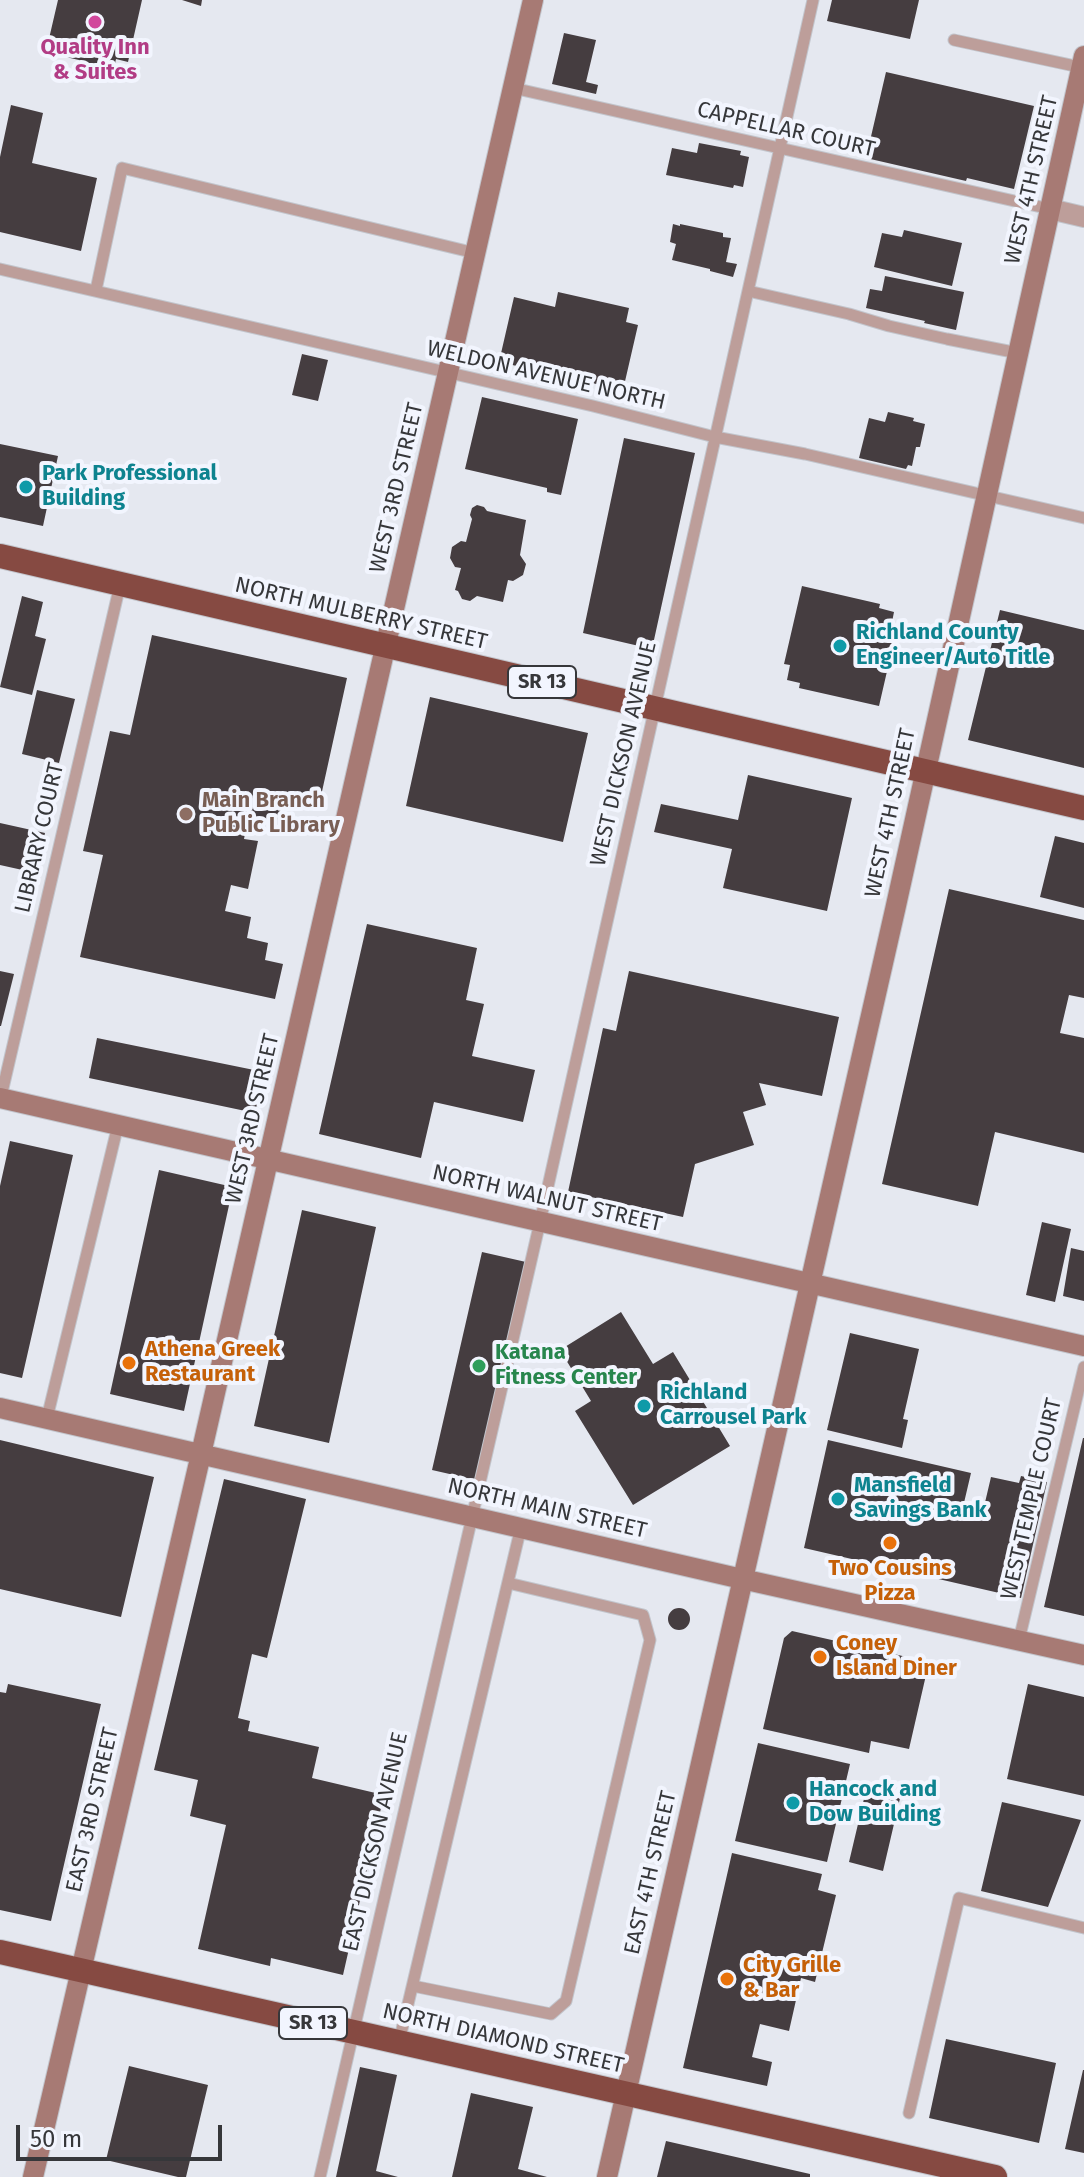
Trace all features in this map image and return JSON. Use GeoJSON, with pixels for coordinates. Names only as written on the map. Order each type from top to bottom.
{"type":"FeatureCollection","features":[{"type":"Feature","properties":{"kind":"highway","name":"NORTH MULBERRY STREET"},"geometry":{"type":"LineString","coordinates":[[0,556],[1084,808]]}},
{"type":"Feature","properties":{"kind":"highway","name":"NORTH DIAMOND STREET"},"geometry":{"type":"LineString","coordinates":[[0,1952],[995,2177]]}},
{"type":"Feature","properties":{"kind":"street","name":"WEST 3RD STREET"},"geometry":{"type":"LineString","coordinates":[[201,1454],[533,0]]}},
{"type":"Feature","properties":{"kind":"street","name":"WEST 4TH STREET"},"geometry":{"type":"LineString","coordinates":[[742,1579],[1083,64]]}},
{"type":"Feature","properties":{"kind":"street"},"geometry":{"type":"LineString","coordinates":[[1050,209],[1084,217]]}},
{"type":"Feature","properties":{"kind":"street","name":"NORTH WALNUT STREET"},"geometry":{"type":"LineString","coordinates":[[0,1099],[1084,1346]]}},
{"type":"Feature","properties":{"kind":"street","name":"NORTH MAIN STREET"},"geometry":{"type":"LineString","coordinates":[[0,1408],[1084,1655]]}},
{"type":"Feature","properties":{"kind":"street","name":"EAST 3RD STREET"},"geometry":{"type":"LineString","coordinates":[[33,2177],[201,1454]]}},
{"type":"Feature","properties":{"kind":"street","name":"EAST 4TH STREET"},"geometry":{"type":"LineString","coordinates":[[607,2177],[742,1579]]}},
{"type":"Feature","properties":{"kind":"lane","name":"WEST DICKSON AVENUE"},"geometry":{"type":"LineString","coordinates":[[473,1516],[813,0]]}},
{"type":"Feature","properties":{"kind":"lane"},"geometry":{"type":"LineString","coordinates":[[954,40],[1083,64]]}},
{"type":"Feature","properties":{"kind":"lane","name":"CAPPELLAR COURT"},"geometry":{"type":"LineString","coordinates":[[513,88],[1050,209]]}},
{"type":"Feature","properties":{"kind":"lane"},"geometry":{"type":"LineString","coordinates":[[96,290],[122,168],[475,253]]}},
{"type":"Feature","properties":{"kind":"lane","name":"WELDON AVENUE NORTH"},"geometry":{"type":"LineString","coordinates":[[0,269],[715,437],[805,454],[1084,518]]}},
{"type":"Feature","properties":{"kind":"lane"},"geometry":{"type":"LineString","coordinates":[[748,291],[1018,353]]}},
{"type":"Feature","properties":{"kind":"lane","name":"LIBRARY COURT"},"geometry":{"type":"LineString","coordinates":[[0,1099],[120,585]]}},
{"type":"Feature","properties":{"kind":"lane"},"geometry":{"type":"LineString","coordinates":[[47,1418],[118,1125]]}},
{"type":"Feature","properties":{"kind":"lane","name":"WEST TEMPLE COURT"},"geometry":{"type":"LineString","coordinates":[[1019,1640],[1084,1367]]}},
{"type":"Feature","properties":{"kind":"lane","name":"EAST DICKSON AVENUE"},"geometry":{"type":"LineString","coordinates":[[320,2177],[473,1516]]}},
{"type":"Feature","properties":{"kind":"lane"},"geometry":{"type":"LineString","coordinates":[[399,2042],[521,1527]]}},
{"type":"Feature","properties":{"kind":"lane"},"geometry":{"type":"LineString","coordinates":[[413,1986],[551,2014],[566,2001],[570,1986],[650,1640],[643,1615],[508,1583]]}},
{"type":"Feature","properties":{"kind":"lane"},"geometry":{"type":"LineString","coordinates":[[909,2113],[959,1898],[1084,1928]]}},
{"type":"Feature","properties":{"kind":"building","name":"Quality Inn & Suites"},"geometry":{"type":"Polygon","coordinates":[[[58,0],[142,0],[128,62],[116,59],[113,72],[78,65],[79,60],[57,55],[59,46],[48,43],[58,0]]]}},
{"type":"Feature","properties":{"kind":"building","name":"Quality Inn & Suites"},"geometry":{"type":"Polygon","coordinates":[[[182,0],[202,0],[201,6],[182,0]]]}},
{"type":"Feature","properties":{"kind":"building"},"geometry":{"type":"Polygon","coordinates":[[[832,0],[919,0],[910,39],[827,21],[832,0]]]}},
{"type":"Feature","properties":{"kind":"building"},"geometry":{"type":"Polygon","coordinates":[[[564,33],[596,40],[586,82],[598,85],[596,94],[552,84],[564,33]]]}},
{"type":"Feature","properties":{"kind":"building"},"geometry":{"type":"Polygon","coordinates":[[[886,72],[1034,106],[1014,189],[866,158],[886,72]]]}},
{"type":"Feature","properties":{"kind":"building"},"geometry":{"type":"Polygon","coordinates":[[[11,105],[43,113],[32,163],[97,178],[81,251],[0,232],[0,157],[11,105]]]}},
{"type":"Feature","properties":{"kind":"building"},"geometry":{"type":"Polygon","coordinates":[[[699,143],[741,151],[740,155],[749,157],[743,187],[734,185],[733,188],[666,175],[672,148],[697,153],[699,143]]]}},
{"type":"Feature","properties":{"kind":"building"},"geometry":{"type":"Polygon","coordinates":[[[673,224],[723,233],[723,237],[731,238],[726,262],[737,264],[733,277],[672,260],[676,244],[670,242],[673,224]]]}},
{"type":"Feature","properties":{"kind":"building"},"geometry":{"type":"Polygon","coordinates":[[[904,230],[962,243],[952,286],[874,267],[882,233],[902,237],[904,230]]]}},
{"type":"Feature","properties":{"kind":"building"},"geometry":{"type":"Polygon","coordinates":[[[885,276],[964,292],[956,330],[866,308],[870,289],[882,291],[885,276]]]}},
{"type":"Feature","properties":{"kind":"building"},"geometry":{"type":"Polygon","coordinates":[[[558,292],[629,308],[626,322],[638,325],[623,390],[499,362],[514,297],[555,307],[558,292]]]}},
{"type":"Feature","properties":{"kind":"building"},"geometry":{"type":"Polygon","coordinates":[[[302,354],[328,360],[318,401],[292,395],[302,354]]]}},
{"type":"Feature","properties":{"kind":"building"},"geometry":{"type":"Polygon","coordinates":[[[482,397],[578,419],[561,495],[547,492],[547,488],[465,469],[482,397]]]}},
{"type":"Feature","properties":{"kind":"building"},"geometry":{"type":"Polygon","coordinates":[[[888,412],[925,424],[912,466],[908,465],[906,469],[859,458],[869,418],[885,422],[888,412]]]}},
{"type":"Feature","properties":{"kind":"building"},"geometry":{"type":"Polygon","coordinates":[[[624,438],[695,453],[652,649],[583,633],[624,438]]]}},
{"type":"Feature","properties":{"kind":"building","name":"Park Professional Building"},"geometry":{"type":"Polygon","coordinates":[[[0,444],[58,456],[43,526],[0,517],[0,444]]]}},
{"type":"Feature","properties":{"kind":"building"},"geometry":{"type":"Polygon","coordinates":[[[477,505],[487,511],[526,520],[520,555],[526,564],[523,575],[513,581],[508,580],[503,602],[477,596],[470,601],[462,599],[455,590],[461,568],[455,567],[450,558],[452,547],[461,541],[466,542],[472,508],[477,505]]]}},
{"type":"Feature","properties":{"kind":"building","name":"Richland County Engineer/Auto Title"},"geometry":{"type":"Polygon","coordinates":[[[802,586],[880,604],[879,608],[894,612],[891,627],[897,628],[879,706],[799,688],[800,683],[787,680],[790,665],[784,664],[802,586]]]}},
{"type":"Feature","properties":{"kind":"building"},"geometry":{"type":"Polygon","coordinates":[[[22,596],[43,602],[35,636],[46,639],[32,695],[0,687],[22,596]]]}},
{"type":"Feature","properties":{"kind":"building"},"geometry":{"type":"Polygon","coordinates":[[[1000,610],[1084,630],[1084,768],[968,740],[1000,610]]]}},
{"type":"Feature","properties":{"kind":"building","name":"Main Branch Public Library"},"geometry":{"type":"Polygon","coordinates":[[[152,635],[347,678],[321,796],[305,792],[301,809],[282,805],[278,825],[248,818],[244,839],[258,841],[248,889],[231,885],[225,911],[251,917],[247,938],[268,943],[265,960],[283,964],[275,999],[80,957],[103,855],[83,851],[110,731],[130,735],[152,635]]]}},
{"type":"Feature","properties":{"kind":"building"},"geometry":{"type":"Polygon","coordinates":[[[37,690],[75,699],[59,763],[22,754],[37,690]]]}},
{"type":"Feature","properties":{"kind":"building"},"geometry":{"type":"Polygon","coordinates":[[[430,697],[588,733],[563,842],[406,806],[430,697]]]}},
{"type":"Feature","properties":{"kind":"building"},"geometry":{"type":"Polygon","coordinates":[[[748,775],[852,798],[827,911],[723,888],[732,849],[654,832],[661,804],[738,820],[748,775]]]}},
{"type":"Feature","properties":{"kind":"building"},"geometry":{"type":"Polygon","coordinates":[[[0,823],[45,833],[36,873],[0,865],[0,823]]]}},
{"type":"Feature","properties":{"kind":"building"},"geometry":{"type":"Polygon","coordinates":[[[1055,836],[1084,843],[1084,908],[1040,897],[1055,836]]]}},
{"type":"Feature","properties":{"kind":"building"},"geometry":{"type":"Polygon","coordinates":[[[949,889],[1084,920],[1084,998],[1069,995],[1060,1033],[1084,1038],[1084,1153],[995,1132],[978,1206],[882,1184],[949,889]]]}},
{"type":"Feature","properties":{"kind":"building"},"geometry":{"type":"Polygon","coordinates":[[[367,924],[477,948],[466,1000],[484,1004],[472,1056],[535,1070],[523,1122],[434,1102],[421,1158],[319,1134],[367,924]]]}},
{"type":"Feature","properties":{"kind":"building"},"geometry":{"type":"Polygon","coordinates":[[[0,971],[14,974],[1,1026],[0,1026],[0,971]]]}},
{"type":"Feature","properties":{"kind":"building"},"geometry":{"type":"Polygon","coordinates":[[[629,971],[839,1017],[822,1096],[759,1083],[766,1105],[743,1112],[754,1145],[695,1164],[683,1217],[568,1192],[603,1028],[616,1031],[629,971]]]}},
{"type":"Feature","properties":{"kind":"building"},"geometry":{"type":"Polygon","coordinates":[[[97,1038],[264,1072],[255,1113],[89,1078],[97,1038]]]}},
{"type":"Feature","properties":{"kind":"building"},"geometry":{"type":"Polygon","coordinates":[[[10,1141],[73,1155],[22,1378],[0,1373],[0,1186],[10,1141]]]}},
{"type":"Feature","properties":{"kind":"building"},"geometry":{"type":"Polygon","coordinates":[[[159,1170],[233,1187],[184,1411],[110,1394],[159,1170]]]}},
{"type":"Feature","properties":{"kind":"building"},"geometry":{"type":"Polygon","coordinates":[[[302,1210],[376,1227],[329,1443],[254,1426],[302,1210]]]}},
{"type":"Feature","properties":{"kind":"building"},"geometry":{"type":"Polygon","coordinates":[[[1042,1222],[1071,1229],[1055,1302],[1026,1295],[1042,1222]]]}},
{"type":"Feature","properties":{"kind":"building"},"geometry":{"type":"Polygon","coordinates":[[[1071,1248],[1084,1251],[1084,1301],[1063,1296],[1071,1248]]]}},
{"type":"Feature","properties":{"kind":"building","name":"Katana Fitness Center"},"geometry":{"type":"Polygon","coordinates":[[[482,1252],[526,1262],[476,1480],[432,1470],[482,1252]]]}},
{"type":"Feature","properties":{"kind":"building","name":"Richland Carrousel Park"},"geometry":{"type":"Polygon","coordinates":[[[621,1312],[653,1364],[673,1352],[730,1446],[633,1505],[575,1411],[591,1401],[560,1350],[621,1312]]]}},
{"type":"Feature","properties":{"kind":"building"},"geometry":{"type":"Polygon","coordinates":[[[850,1333],[919,1349],[903,1419],[908,1420],[902,1448],[827,1430],[850,1333]]]}},
{"type":"Feature","properties":{"kind":"building"},"geometry":{"type":"Polygon","coordinates":[[[1084,1438],[1084,1616],[1044,1607],[1084,1438]]]}},
{"type":"Feature","properties":{"kind":"building"},"geometry":{"type":"Polygon","coordinates":[[[0,1440],[154,1477],[121,1617],[0,1589],[0,1440]]]}},
{"type":"Feature","properties":{"kind":"building"},"geometry":{"type":"Polygon","coordinates":[[[828,1440],[971,1473],[963,1507],[983,1511],[991,1477],[1019,1483],[1021,1476],[1047,1482],[1021,1598],[804,1548],[828,1440]]]}},
{"type":"Feature","properties":{"kind":"building"},"geometry":{"type":"Polygon","coordinates":[[[224,1479],[306,1499],[267,1658],[252,1654],[238,1718],[250,1721],[248,1731],[319,1747],[312,1778],[384,1795],[343,1975],[271,1958],[270,1966],[198,1949],[226,1825],[190,1816],[198,1780],[154,1770],[224,1479]]]}},
{"type":"Feature","properties":{"kind":"building"},"geometry":{"type":"Polygon","coordinates":[[[679,1608],[687,1611],[690,1619],[687,1627],[679,1630],[671,1627],[668,1619],[671,1611],[679,1608]]]}},
{"type":"Feature","properties":{"kind":"building"},"geometry":{"type":"Polygon","coordinates":[[[792,1631],[929,1662],[909,1749],[871,1741],[869,1753],[763,1729],[784,1638],[792,1631]]]}},
{"type":"Feature","properties":{"kind":"building"},"geometry":{"type":"Polygon","coordinates":[[[8,1684],[101,1704],[51,1921],[0,1910],[0,1692],[6,1693],[8,1684]]]}},
{"type":"Feature","properties":{"kind":"building"},"geometry":{"type":"Polygon","coordinates":[[[1028,1684],[1084,1697],[1084,1796],[1007,1779],[1028,1684]]]}},
{"type":"Feature","properties":{"kind":"building","name":"Hancock and Dow Building"},"geometry":{"type":"Polygon","coordinates":[[[758,1743],[850,1764],[827,1862],[735,1841],[758,1743]]]}},
{"type":"Feature","properties":{"kind":"building"},"geometry":{"type":"Polygon","coordinates":[[[867,1786],[901,1794],[883,1871],[849,1862],[867,1786]]]}},
{"type":"Feature","properties":{"kind":"building"},"geometry":{"type":"Polygon","coordinates":[[[1002,1802],[1081,1820],[1048,1907],[981,1891],[1002,1802]]]}},
{"type":"Feature","properties":{"kind":"building"},"geometry":{"type":"Polygon","coordinates":[[[732,1853],[822,1874],[818,1890],[836,1895],[815,1982],[801,1978],[789,2031],[760,2024],[752,2057],[772,2062],[767,2086],[683,2068],[732,1853]]]}},
{"type":"Feature","properties":{"kind":"building"},"geometry":{"type":"Polygon","coordinates":[[[946,2039],[1056,2063],[1039,2143],[929,2118],[946,2039]]]}},
{"type":"Feature","properties":{"kind":"building"},"geometry":{"type":"Polygon","coordinates":[[[129,2066],[208,2085],[186,2177],[106,2160],[129,2066]]]}},
{"type":"Feature","properties":{"kind":"building"},"geometry":{"type":"Polygon","coordinates":[[[360,2067],[397,2075],[376,2171],[398,2177],[336,2177],[360,2067]]]}},
{"type":"Feature","properties":{"kind":"building"},"geometry":{"type":"Polygon","coordinates":[[[1084,2070],[1084,2153],[1065,2149],[1084,2070]]]}},
{"type":"Feature","properties":{"kind":"building"},"geometry":{"type":"Polygon","coordinates":[[[471,2093],[533,2107],[518,2169],[547,2177],[452,2177],[471,2093]]]}},
{"type":"Feature","properties":{"kind":"building"},"geometry":{"type":"Polygon","coordinates":[[[666,2141],[810,2174],[810,2177],[657,2177],[666,2141]]]}},
{"type":"Feature","properties":{"kind":"place","name":"Quality Inn & Suites"},"geometry":{"type":"Point","coordinates":[95,22]}},
{"type":"Feature","properties":{"kind":"place","name":"Park Professional Building"},"geometry":{"type":"Point","coordinates":[26,487]}},
{"type":"Feature","properties":{"kind":"place","name":"Richland County Engineer/Auto Title"},"geometry":{"type":"Point","coordinates":[840,646]}},
{"type":"Feature","properties":{"kind":"place","name":"Main Branch Public Library"},"geometry":{"type":"Point","coordinates":[186,814]}},
{"type":"Feature","properties":{"kind":"place","name":"Athena Greek Restaurant"},"geometry":{"type":"Point","coordinates":[129,1363]}},
{"type":"Feature","properties":{"kind":"place","name":"Katana Fitness Center"},"geometry":{"type":"Point","coordinates":[479,1366]}},
{"type":"Feature","properties":{"kind":"place","name":"Richland Carrousel Park"},"geometry":{"type":"Point","coordinates":[644,1406]}},
{"type":"Feature","properties":{"kind":"place","name":"Mansfield Savings Bank"},"geometry":{"type":"Point","coordinates":[838,1499]}},
{"type":"Feature","properties":{"kind":"place","name":"Two Cousins Pizza"},"geometry":{"type":"Point","coordinates":[890,1543]}},
{"type":"Feature","properties":{"kind":"place","name":"Coney Island Diner"},"geometry":{"type":"Point","coordinates":[820,1657]}},
{"type":"Feature","properties":{"kind":"place","name":"Hancock and Dow Building"},"geometry":{"type":"Point","coordinates":[793,1803]}},
{"type":"Feature","properties":{"kind":"place","name":"City Grille & Bar"},"geometry":{"type":"Point","coordinates":[727,1979]}}]}
